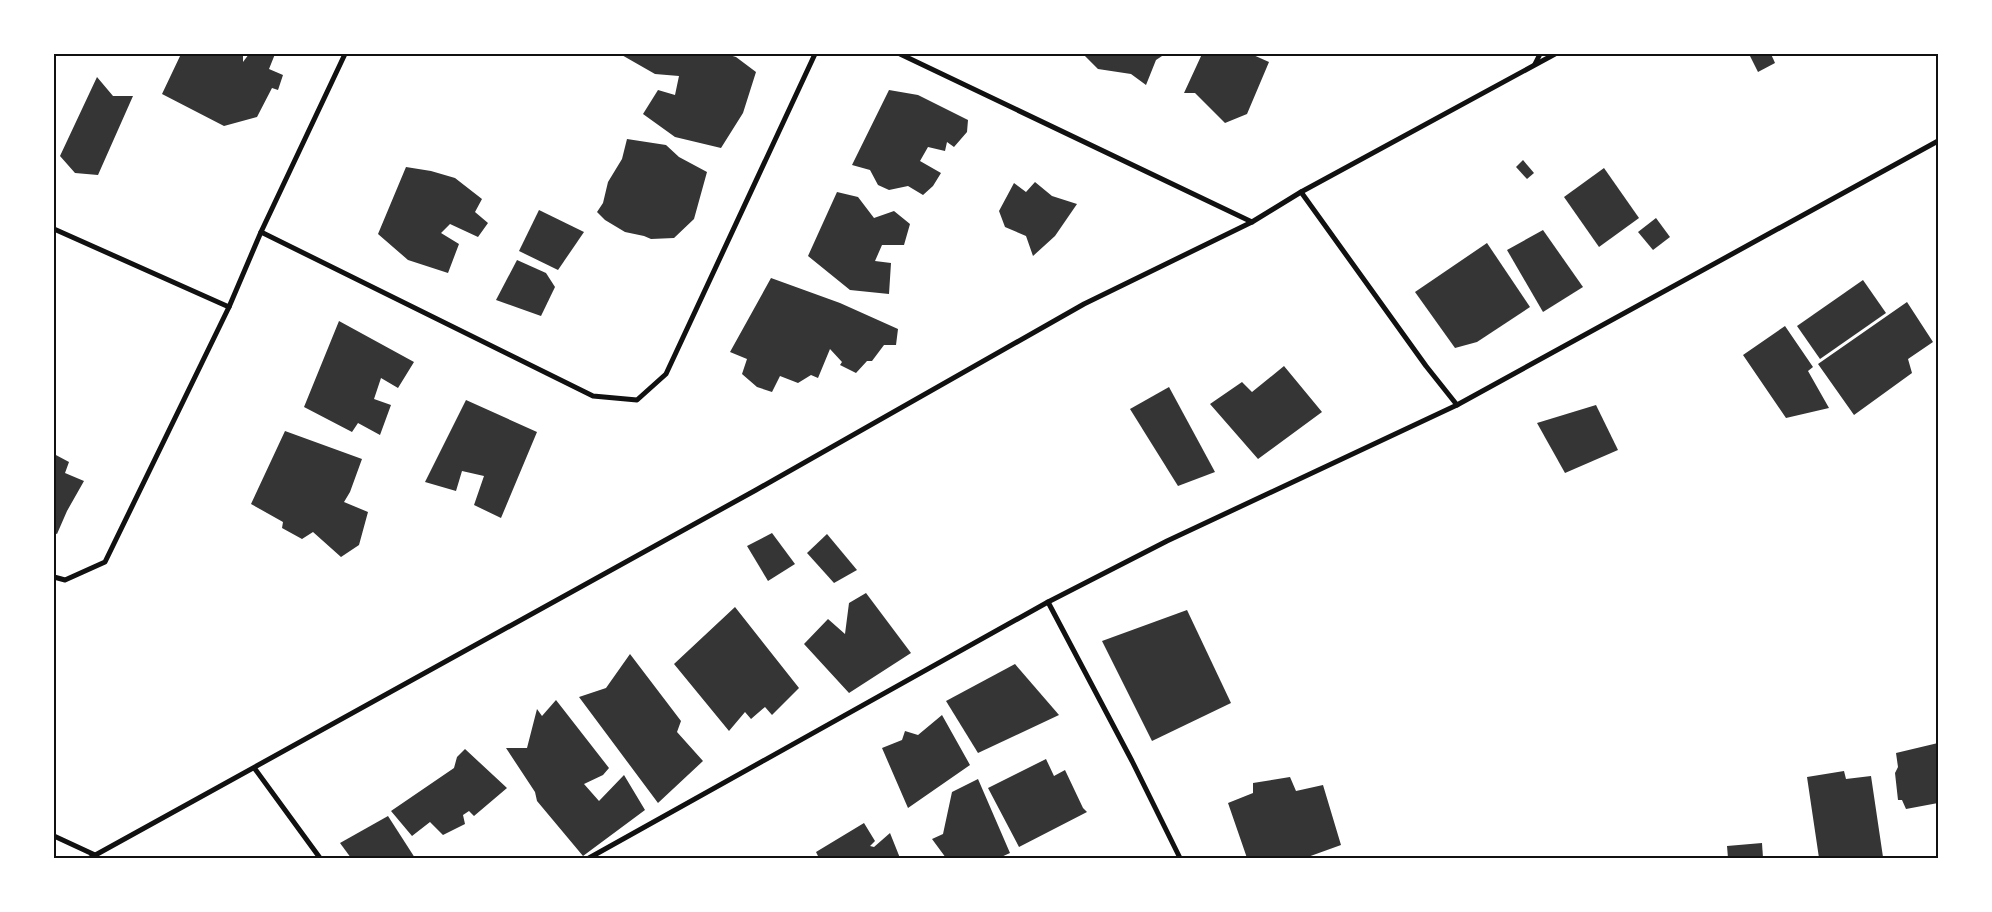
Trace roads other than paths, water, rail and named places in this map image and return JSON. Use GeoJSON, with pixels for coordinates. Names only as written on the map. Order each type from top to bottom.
{"type":"FeatureCollection","features":[{"type":"Feature","properties":{"kind":"street"},"geometry":{"type":"LineString","coordinates":[[54,577],[65,580],[105,562],[229,307],[261,232],[345,54]]}},
{"type":"Feature","properties":{"kind":"street"},"geometry":{"type":"LineString","coordinates":[[261,232],[593,396],[637,400],[666,374],[815,54]]}},
{"type":"Feature","properties":{"kind":"street"},"geometry":{"type":"LineString","coordinates":[[900,54],[1252,222]]}},
{"type":"Feature","properties":{"kind":"street"},"geometry":{"type":"LineString","coordinates":[[1534,66],[1540,54]]}},
{"type":"Feature","properties":{"kind":"street"},"geometry":{"type":"LineString","coordinates":[[54,836],[93,857],[747,495],[1084,304],[1252,222],[1301,192],[1555,54]]}},
{"type":"Feature","properties":{"kind":"street"},"geometry":{"type":"LineString","coordinates":[[589,858],[1048,602],[1167,541],[1457,405],[1938,141]]}},
{"type":"Feature","properties":{"kind":"street"},"geometry":{"type":"LineString","coordinates":[[1301,192],[1426,366],[1457,405]]}},
{"type":"Feature","properties":{"kind":"street"},"geometry":{"type":"LineString","coordinates":[[54,229],[229,307]]}},
{"type":"Feature","properties":{"kind":"street"},"geometry":{"type":"LineString","coordinates":[[1048,602],[1132,761],[1180,858]]}},
{"type":"Feature","properties":{"kind":"street"},"geometry":{"type":"LineString","coordinates":[[255,769],[320,858]]}}]}
